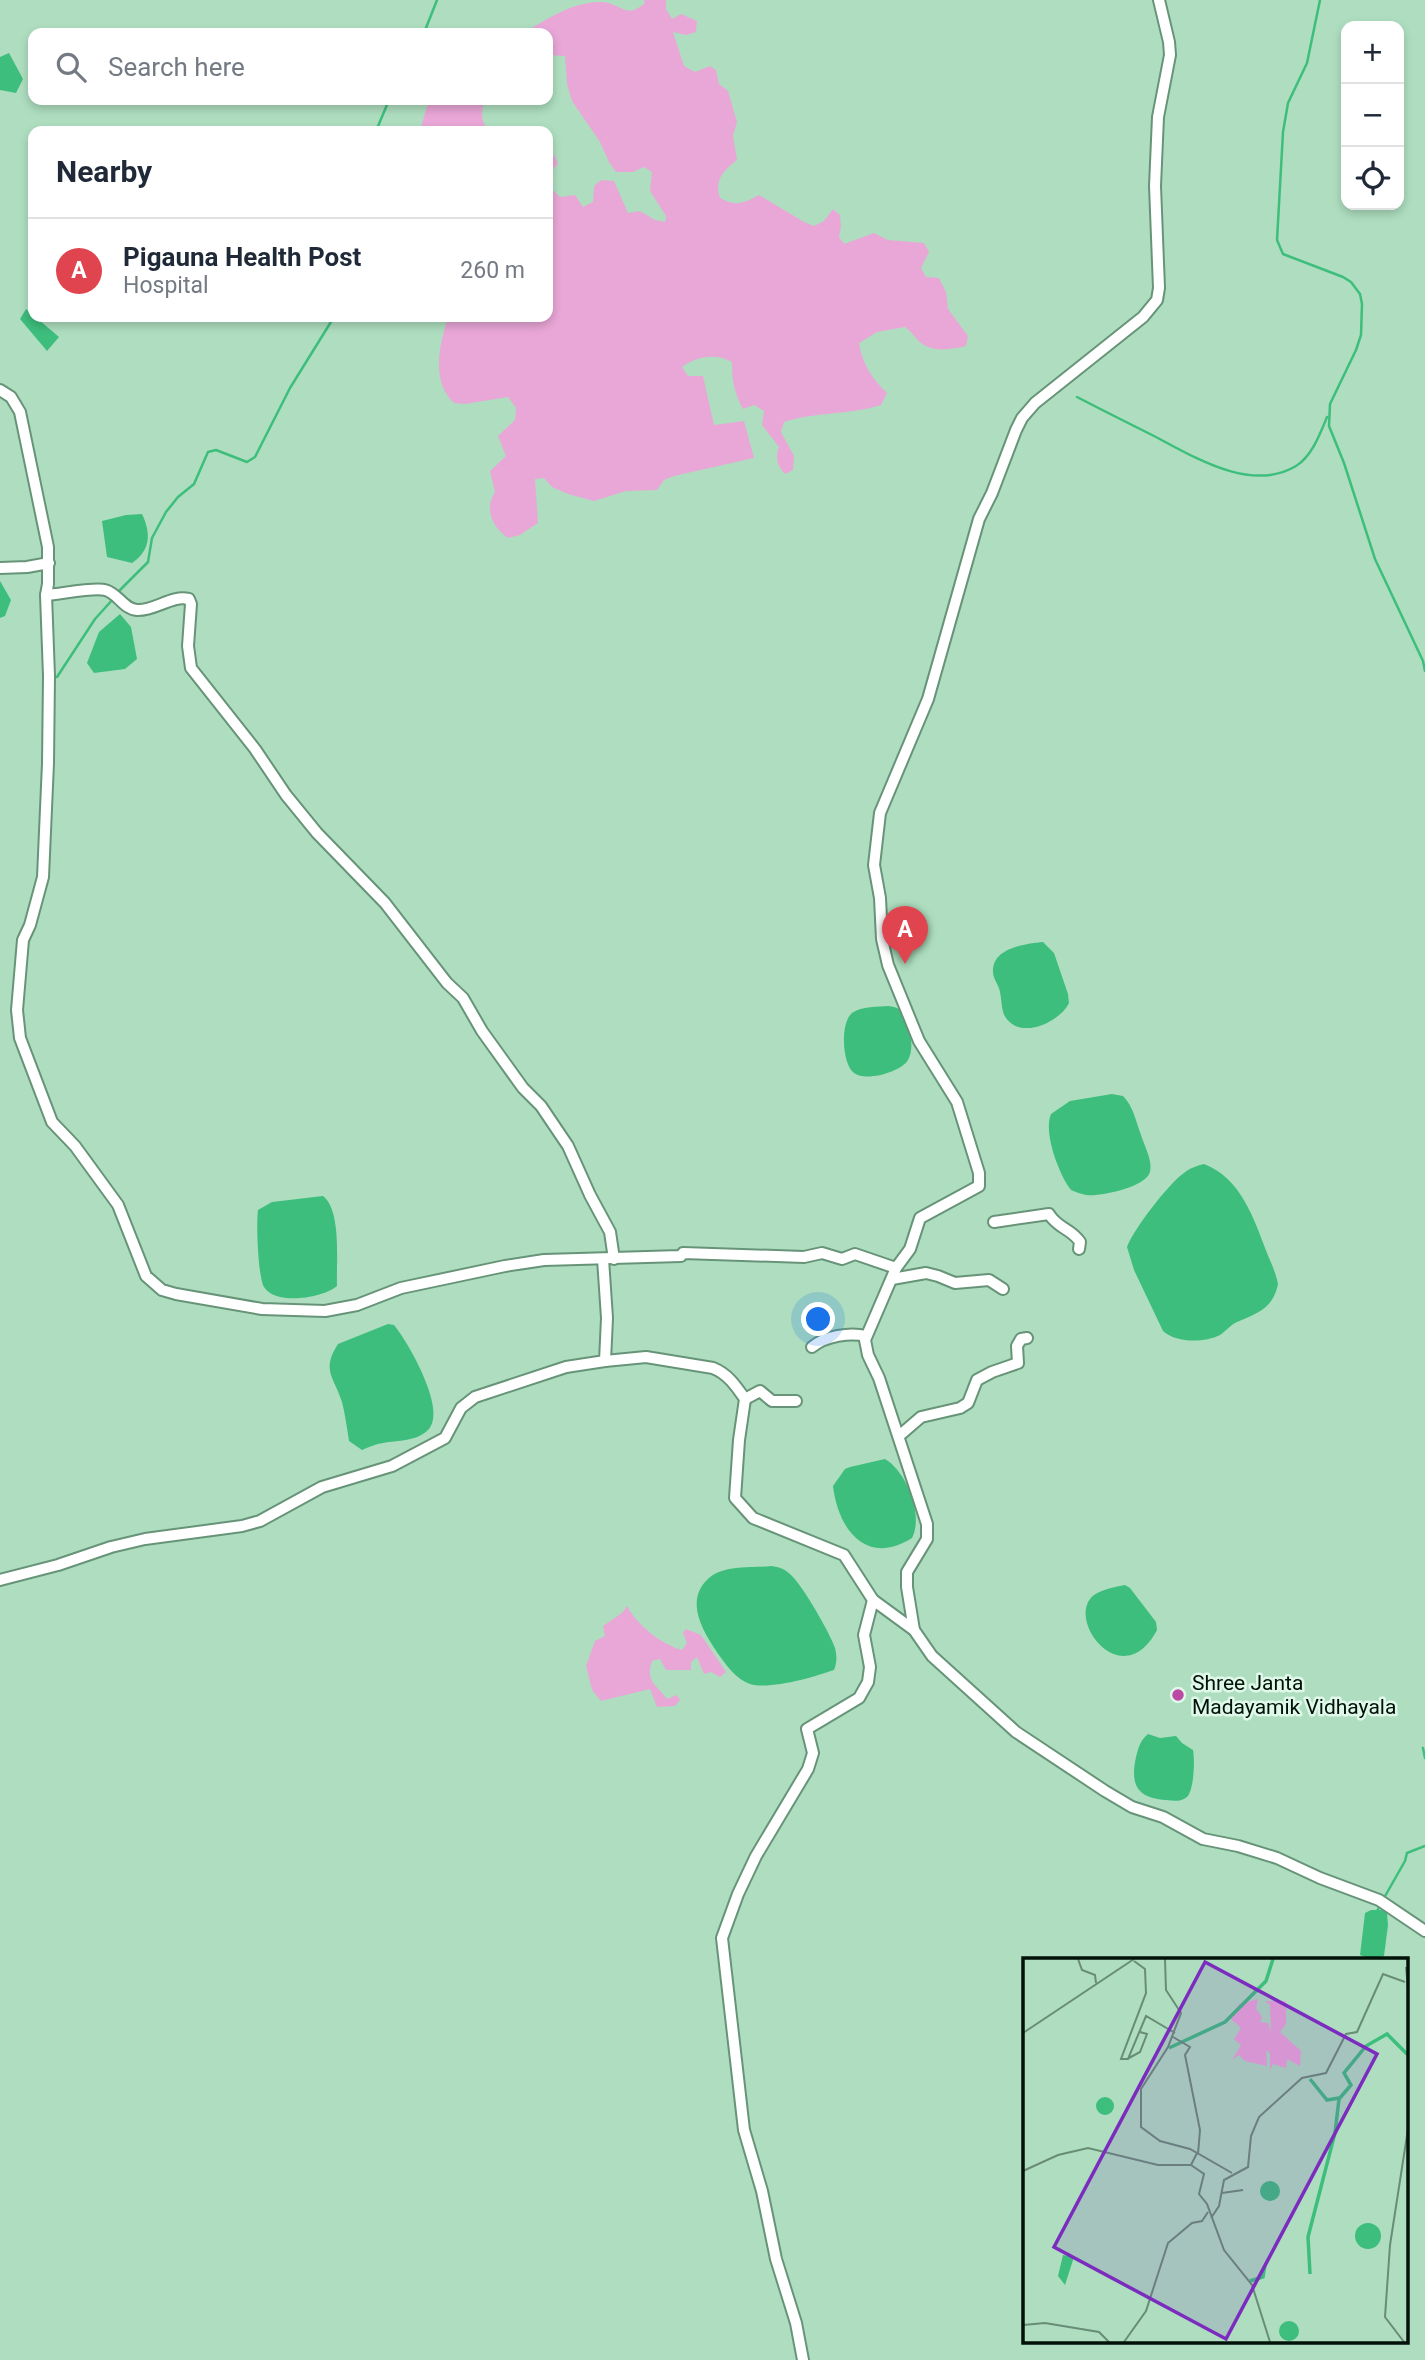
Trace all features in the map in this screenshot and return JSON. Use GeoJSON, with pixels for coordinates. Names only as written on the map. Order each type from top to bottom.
{"type":"FeatureCollection","features":[{"type":"Feature","properties":{"kind":"street"},"geometry":{"type":"LineString","coordinates":[[914,1630],[907,1572],[927,1539],[927,1524],[879,1378],[868,1355],[866,1336],[894,1273],[910,1249],[920,1218],[979,1186],[979,1173],[957,1102],[919,1041],[888,965],[882,939],[880,898],[874,865],[880,813],[928,699],[978,519],[992,494],[1022,418],[1035,403],[1143,317],[1157,300],[1158,117],[1170,55],[1170,42],[1159,0]]}},
{"type":"Feature","properties":{"kind":"street"},"geometry":{"type":"LineString","coordinates":[[0,390],[11,397],[20,412],[49,563],[46,595],[49,689],[45,848],[43,877],[30,925],[23,940],[17,1010],[20,1038],[52,1122],[75,1146],[118,1205],[146,1276],[162,1290],[176,1294],[262,1309],[325,1311],[357,1305],[401,1288],[544,1260],[681,1256],[683,1253],[804,1257],[822,1253],[842,1259],[855,1254],[894,1273],[926,1273],[954,1283],[989,1280],[1003,1289]]}},
{"type":"Feature","properties":{"kind":"street"},"geometry":{"type":"LineString","coordinates":[[0,568],[27,568],[49,563]]}},
{"type":"Feature","properties":{"kind":"street"},"geometry":{"type":"LineString","coordinates":[[46,595],[109,590],[128,607],[139,610],[174,600],[189,599],[191,604],[188,646],[191,668],[317,833],[385,903],[447,983],[463,998],[482,1031],[523,1088],[541,1105],[568,1146],[610,1233],[605,1361]]}},
{"type":"Feature","properties":{"kind":"street"},"geometry":{"type":"LineString","coordinates":[[994,1222],[1049,1214],[1055,1224],[1075,1234],[1080,1242],[1079,1248]]}},
{"type":"Feature","properties":{"kind":"street"},"geometry":{"type":"LineString","coordinates":[[812,1347],[818,1342],[853,1333],[866,1336]]}},
{"type":"Feature","properties":{"kind":"street"},"geometry":{"type":"LineString","coordinates":[[899,1436],[921,1417],[960,1408],[968,1403],[977,1380],[1018,1363],[1017,1346],[1021,1339],[1027,1338]]}},
{"type":"Feature","properties":{"kind":"street"},"geometry":{"type":"LineString","coordinates":[[0,1580],[145,1539],[242,1526],[260,1521],[322,1487],[393,1466],[444,1438],[461,1408],[475,1397],[566,1367],[646,1357],[713,1367],[722,1371],[745,1399],[735,1498],[753,1518],[844,1555],[873,1601],[914,1630],[932,1656],[1016,1732],[1132,1807],[1163,1817],[1203,1839],[1277,1858],[1320,1878],[1379,1900],[1425,1931]]}},
{"type":"Feature","properties":{"kind":"street"},"geometry":{"type":"LineString","coordinates":[[745,1399],[760,1391],[772,1401],[796,1401]]}},
{"type":"Feature","properties":{"kind":"street"},"geometry":{"type":"LineString","coordinates":[[803,2360],[796,2323],[776,2259],[762,2191],[744,2130],[722,1938],[756,1856],[808,1769],[813,1753],[807,1729],[859,1698],[868,1682],[870,1667],[863,1635],[873,1601]]}},
{"type":"Feature","properties":{"kind":"shaded area"},"geometry":{"type":"Polygon","coordinates":[[[644,0],[666,0],[666,9],[672,19],[681,14],[697,21],[696,32],[686,35],[673,32],[684,66],[695,72],[710,66],[716,70],[719,84],[728,91],[737,122],[733,136],[737,160],[721,176],[718,186],[720,198],[740,203],[759,195],[814,226],[824,221],[833,209],[840,215],[839,237],[844,244],[874,233],[888,240],[924,243],[929,252],[921,268],[926,277],[939,278],[946,292],[948,309],[968,336],[966,346],[932,348],[921,343],[905,327],[877,332],[859,343],[868,370],[887,393],[881,405],[784,422],[781,432],[794,456],[793,470],[785,474],[778,461],[779,447],[762,425],[764,411],[754,405],[743,409],[740,403],[734,386],[732,362],[720,357],[694,360],[682,367],[688,376],[703,376],[714,425],[744,421],[754,458],[674,476],[664,480],[657,490],[626,491],[594,501],[552,487],[544,478],[535,479],[538,523],[520,535],[508,538],[498,529],[491,517],[490,505],[495,492],[490,471],[506,456],[498,436],[515,420],[516,408],[508,397],[465,404],[454,403],[442,384],[439,373],[445,327],[446,322],[553,322],[553,190],[560,197],[575,195],[583,207],[593,202],[594,186],[601,180],[614,181],[628,213],[640,211],[655,220],[665,222],[666,216],[650,191],[652,172],[644,167],[633,172],[616,172],[600,142],[572,101],[567,84],[565,56],[553,55],[553,28],[532,28],[578,5],[606,2],[632,10],[645,3],[644,0]]]}},
{"type":"Feature","properties":{"kind":"shaded area"},"geometry":{"type":"Polygon","coordinates":[[[9,53],[23,79],[16,93],[0,90],[0,57],[9,53]]]}},
{"type":"Feature","properties":{"kind":"shaded area"},"geometry":{"type":"Polygon","coordinates":[[[428,105],[484,105],[482,116],[486,126],[421,126],[428,105]]]}},
{"type":"Feature","properties":{"kind":"shaded area"},"geometry":{"type":"Polygon","coordinates":[[[553,155],[555,156],[558,164],[553,169],[553,155]]]}},
{"type":"Feature","properties":{"kind":"shaded area"},"geometry":{"type":"Polygon","coordinates":[[[26,309],[28,322],[41,322],[59,337],[47,351],[20,319],[26,309]]]}},
{"type":"Feature","properties":{"kind":"shaded area"},"geometry":{"type":"Polygon","coordinates":[[[142,514],[148,534],[143,553],[132,563],[107,557],[102,521],[142,514]]]}},
{"type":"Feature","properties":{"kind":"shaded area"},"geometry":{"type":"Polygon","coordinates":[[[0,581],[11,600],[5,616],[0,618],[0,581]]]}},
{"type":"Feature","properties":{"kind":"shaded area"},"geometry":{"type":"Polygon","coordinates":[[[120,614],[131,627],[137,659],[125,669],[94,673],[87,663],[99,632],[120,614]]]}},
{"type":"Feature","properties":{"kind":"shaded area"},"geometry":{"type":"Polygon","coordinates":[[[1043,942],[1054,953],[1069,1003],[1049,1022],[1021,1028],[1004,1015],[993,975],[994,964],[998,957],[1011,948],[1043,942]]]}},
{"type":"Feature","properties":{"kind":"shaded area"},"geometry":{"type":"Polygon","coordinates":[[[889,1006],[902,1011],[908,1023],[911,1043],[908,1060],[883,1074],[859,1076],[850,1068],[845,1053],[844,1034],[848,1018],[860,1009],[889,1006]]]}},
{"type":"Feature","properties":{"kind":"shaded area"},"geometry":{"type":"Polygon","coordinates":[[[1112,1094],[1123,1096],[1132,1109],[1149,1158],[1150,1172],[1140,1182],[1122,1190],[1093,1195],[1080,1194],[1071,1190],[1057,1164],[1049,1131],[1051,1114],[1070,1101],[1112,1094]]]}},
{"type":"Feature","properties":{"kind":"shaded area"},"geometry":{"type":"Polygon","coordinates":[[[1204,1164],[1217,1170],[1237,1189],[1257,1227],[1278,1284],[1272,1299],[1263,1309],[1235,1323],[1220,1335],[1190,1340],[1175,1338],[1163,1331],[1134,1270],[1127,1247],[1144,1219],[1177,1178],[1204,1164]]]}},
{"type":"Feature","properties":{"kind":"shaded area"},"geometry":{"type":"Polygon","coordinates":[[[323,1196],[329,1203],[336,1225],[337,1286],[311,1297],[289,1298],[270,1293],[264,1287],[260,1273],[258,1210],[272,1202],[323,1196]]]}},
{"type":"Feature","properties":{"kind":"shaded area"},"geometry":{"type":"Polygon","coordinates":[[[388,1324],[394,1325],[416,1360],[430,1392],[433,1419],[429,1429],[419,1436],[362,1450],[349,1441],[342,1402],[331,1373],[330,1361],[338,1344],[388,1324]]]}},
{"type":"Feature","properties":{"kind":"shaded area"},"geometry":{"type":"Polygon","coordinates":[[[885,1459],[906,1483],[916,1518],[912,1538],[896,1546],[881,1548],[868,1546],[848,1529],[836,1502],[833,1486],[845,1469],[885,1459]]]}},
{"type":"Feature","properties":{"kind":"shaded area"},"geometry":{"type":"Polygon","coordinates":[[[771,1566],[791,1575],[816,1610],[835,1648],[834,1670],[780,1684],[750,1684],[732,1672],[707,1637],[699,1617],[697,1597],[709,1578],[730,1569],[771,1566]]]}},
{"type":"Feature","properties":{"kind":"shaded area"},"geometry":{"type":"Polygon","coordinates":[[[1125,1585],[1156,1622],[1157,1630],[1143,1648],[1128,1656],[1114,1654],[1101,1646],[1086,1619],[1087,1606],[1094,1595],[1125,1585]]]}},
{"type":"Feature","properties":{"kind":"shaded area"},"geometry":{"type":"Polygon","coordinates":[[[627,1606],[643,1627],[674,1647],[682,1650],[687,1643],[683,1633],[686,1629],[701,1635],[726,1672],[720,1677],[711,1672],[704,1674],[697,1657],[691,1662],[691,1670],[666,1670],[660,1659],[652,1661],[651,1679],[667,1699],[677,1695],[680,1700],[675,1706],[657,1707],[650,1689],[601,1701],[592,1690],[586,1666],[595,1641],[605,1636],[603,1626],[622,1613],[627,1606]]]}},
{"type":"Feature","properties":{"kind":"shaded area"},"geometry":{"type":"Polygon","coordinates":[[[1148,1734],[1160,1738],[1176,1736],[1193,1750],[1193,1782],[1185,1799],[1156,1799],[1142,1793],[1138,1788],[1134,1767],[1140,1744],[1148,1734]]]}},
{"type":"Feature","properties":{"kind":"shaded area"},"geometry":{"type":"Polygon","coordinates":[[[1382,1910],[1387,1913],[1384,1956],[1368,1958],[1360,1955],[1365,1913],[1382,1910]]]}},
{"type":"Feature","properties":{"kind":"waterway"},"geometry":{"type":"LineString","coordinates":[[426,28],[437,0]]}},
{"type":"Feature","properties":{"kind":"waterway"},"geometry":{"type":"LineString","coordinates":[[1320,0],[1307,63],[1288,103],[1283,132],[1277,240],[1283,254],[1343,277],[1351,282],[1360,294],[1361,335],[1330,404],[1329,426],[1375,559],[1423,661],[1425,671]]}},
{"type":"Feature","properties":{"kind":"waterway"},"geometry":{"type":"LineString","coordinates":[[378,126],[387,105]]}},
{"type":"Feature","properties":{"kind":"waterway"},"geometry":{"type":"LineString","coordinates":[[118,592],[148,562],[152,538],[166,512],[178,497],[194,484],[208,452],[216,450],[247,462],[255,457],[290,388],[331,322]]}},
{"type":"Feature","properties":{"kind":"waterway"},"geometry":{"type":"LineString","coordinates":[[1077,397],[1205,462],[1242,474],[1260,476],[1279,473],[1302,462],[1315,444],[1327,417]]}},
{"type":"Feature","properties":{"kind":"waterway"},"geometry":{"type":"LineString","coordinates":[[57,677],[95,619],[114,598]]}},
{"type":"Feature","properties":{"kind":"waterway"},"geometry":{"type":"LineString","coordinates":[[1423,1748],[1425,1758]]}},
{"type":"Feature","properties":{"kind":"waterway"},"geometry":{"type":"LineString","coordinates":[[1384,1898],[1407,1853],[1425,1846]]}},
{"type":"Feature","properties":{"kind":"waterway"},"geometry":{"type":"LineString","coordinates":[[1377,1911],[1381,1904]]}},
{"type":"Feature","properties":{"kind":"place","name":"Pigauna Health Post"},"geometry":{"type":"Point","coordinates":[905,964]}},
{"type":"Feature","properties":{"kind":"place","name":"Shree Janta Madayamik Vidhayala"},"geometry":{"type":"Point","coordinates":[1178,1695]}}]}
